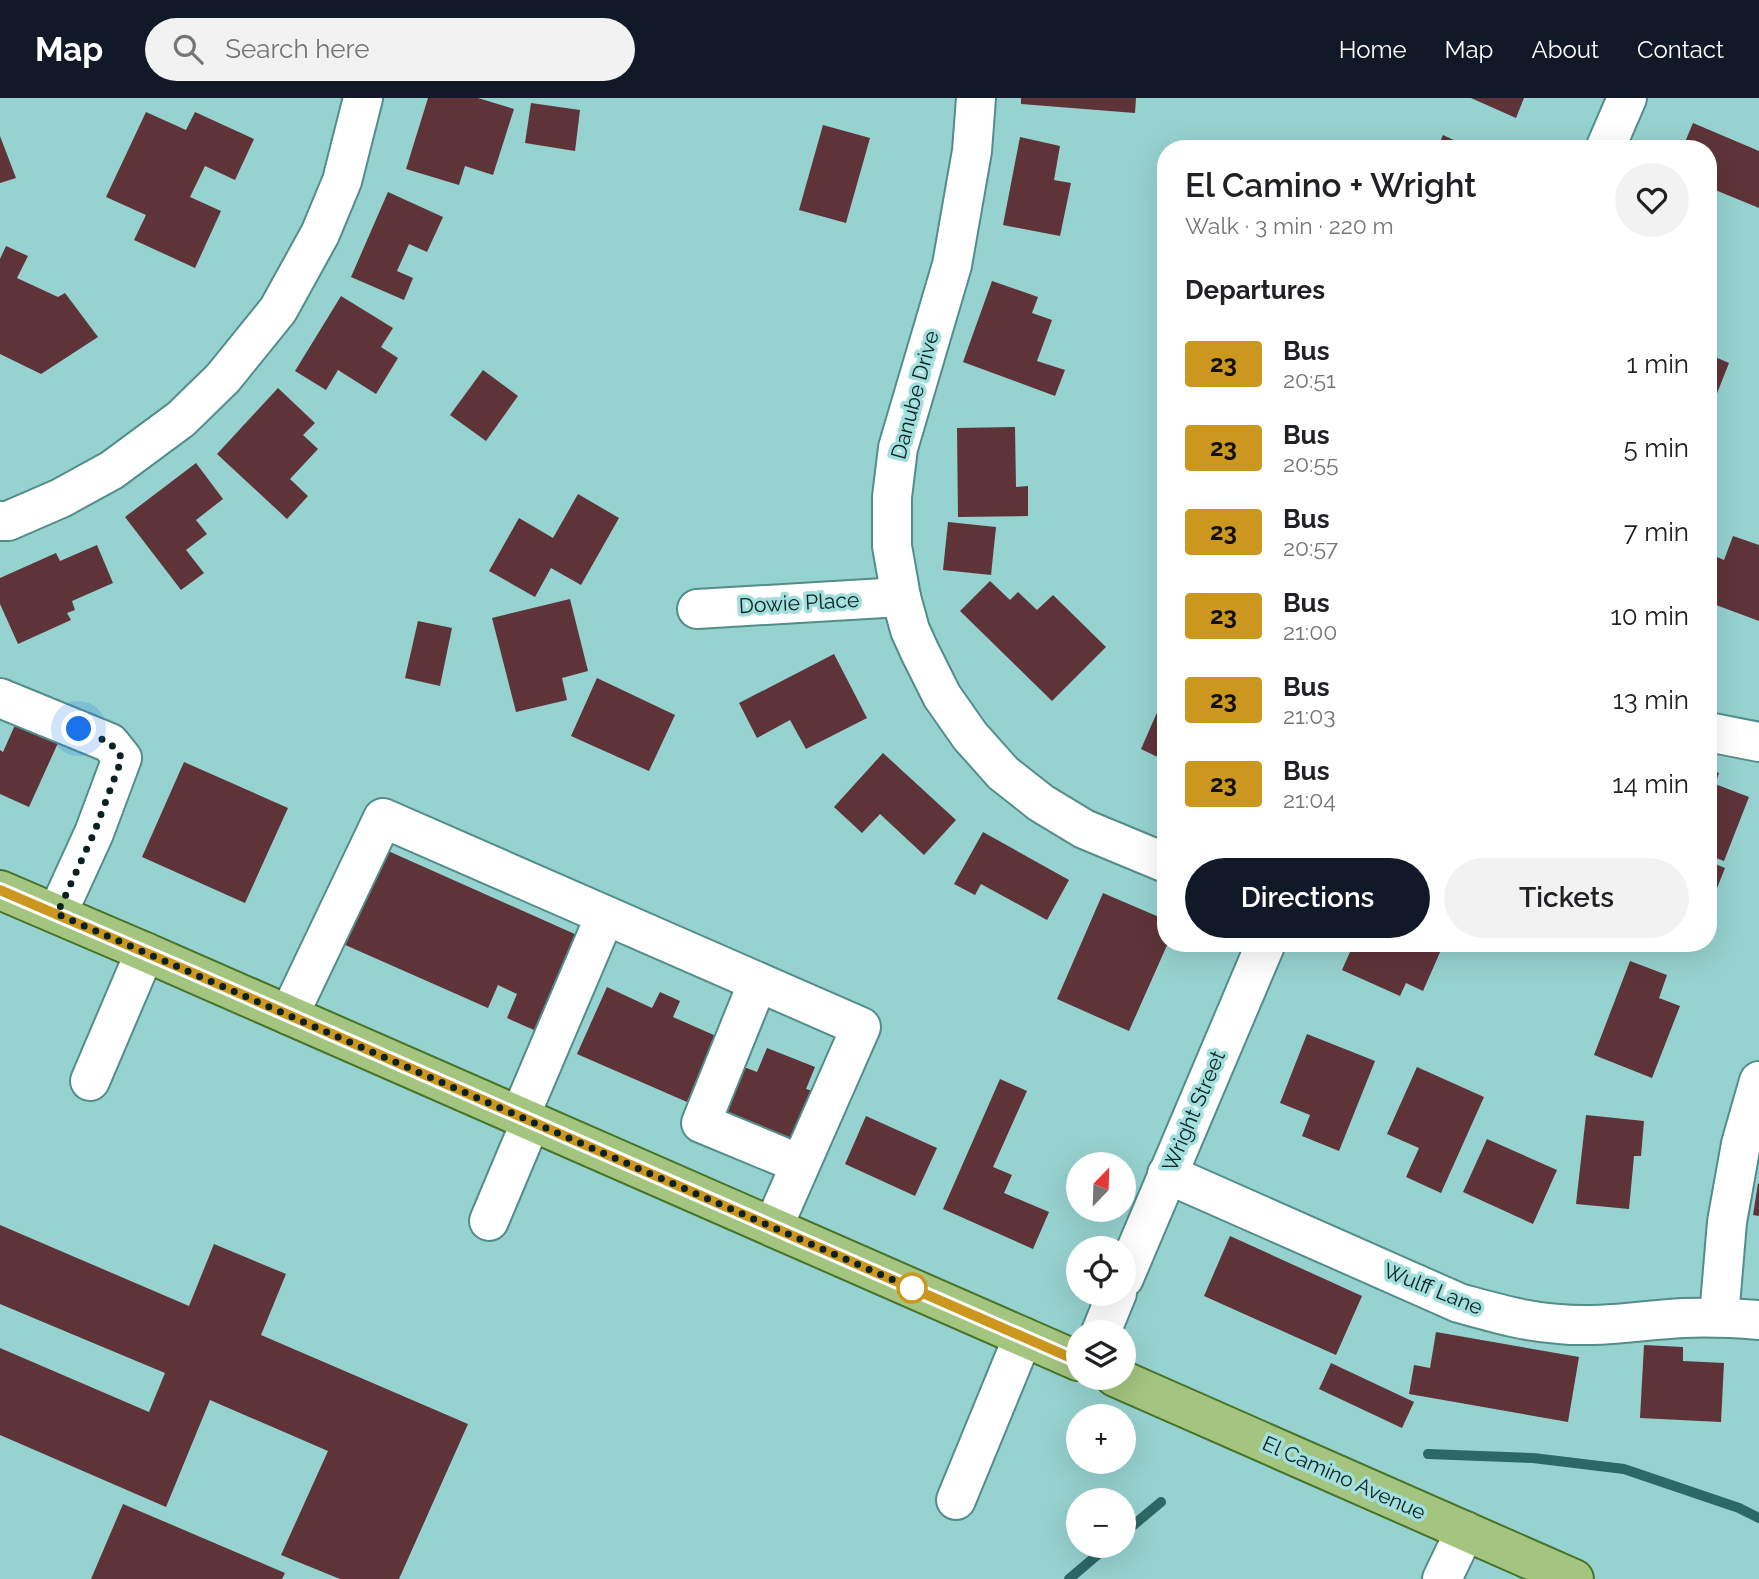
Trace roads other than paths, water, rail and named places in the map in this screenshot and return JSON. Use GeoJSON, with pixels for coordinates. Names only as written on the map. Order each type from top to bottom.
{"type":"FeatureCollection","features":[{"type":"Feature","properties":{"kind":"main road"},"geometry":{"type":"LineString","coordinates":[[2,897],[57,914],[1066,1356]]}},
{"type":"Feature","properties":{"kind":"main road","name":"El Camino Avenue"},"geometry":{"type":"LineString","coordinates":[[1136,1386],[1574,1579]]}},
{"type":"Feature","properties":{"kind":"street"},"geometry":{"type":"LineString","coordinates":[[0,522],[61,498],[112,470],[181,419],[223,378],[278,310],[320,234],[342,181],[363,98]]}},
{"type":"Feature","properties":{"kind":"street","name":"Danube Drive"},"geometry":{"type":"LineString","coordinates":[[976,98],[972,151],[952,265],[898,448],[892,497],[892,546],[901,597],[920,652],[942,696],[970,736],[1003,773],[1041,803],[1084,829],[1157,859]]}},
{"type":"Feature","properties":{"kind":"street"},"geometry":{"type":"LineString","coordinates":[[1609,140],[1627,98]]}},
{"type":"Feature","properties":{"kind":"street","name":"Dowie Place"},"geometry":{"type":"LineString","coordinates":[[697,609],[901,597]]}},
{"type":"Feature","properties":{"kind":"street"},"geometry":{"type":"LineString","coordinates":[[0,698],[110,743],[122,758],[94,833],[57,914]]}},
{"type":"Feature","properties":{"kind":"street"},"geometry":{"type":"LineString","coordinates":[[1717,734],[1759,742]]}},
{"type":"Feature","properties":{"kind":"street"},"geometry":{"type":"LineString","coordinates":[[289,1015],[383,818],[861,1027],[773,1227]]}},
{"type":"Feature","properties":{"kind":"street"},"geometry":{"type":"LineString","coordinates":[[488,1221],[525,1118],[605,916]]}},
{"type":"Feature","properties":{"kind":"street"},"geometry":{"type":"LineString","coordinates":[[90,1081],[145,952]]}},
{"type":"Feature","properties":{"kind":"street","name":"Wright Street"},"geometry":{"type":"LineString","coordinates":[[1136,1250],[1262,952]]}},
{"type":"Feature","properties":{"kind":"street"},"geometry":{"type":"LineString","coordinates":[[758,982],[701,1123],[800,1164]]}},
{"type":"Feature","properties":{"kind":"street"},"geometry":{"type":"LineString","coordinates":[[1719,1317],[1727,1222],[1741,1144],[1759,1080]]}},
{"type":"Feature","properties":{"kind":"street","name":"Wulff Lane"},"geometry":{"type":"LineString","coordinates":[[1167,1174],[1458,1303],[1508,1317],[1559,1325],[1612,1325],[1719,1317],[1759,1320]]}},
{"type":"Feature","properties":{"kind":"street"},"geometry":{"type":"LineString","coordinates":[[956,1500],[1023,1337]]}},
{"type":"Feature","properties":{"kind":"street"},"geometry":{"type":"LineString","coordinates":[[1442,1579],[1465,1531]]}},
{"type":"Feature","properties":{"kind":"waterway"},"geometry":{"type":"LineString","coordinates":[[1428,1454],[1533,1458],[1624,1469],[1739,1508],[1759,1518]]}},
{"type":"Feature","properties":{"kind":"waterway"},"geometry":{"type":"LineString","coordinates":[[1136,1523],[1161,1502]]}},
{"type":"Feature","properties":{"kind":"waterway"},"geometry":{"type":"LineString","coordinates":[[1069,1579],[1094,1558]]}}]}
